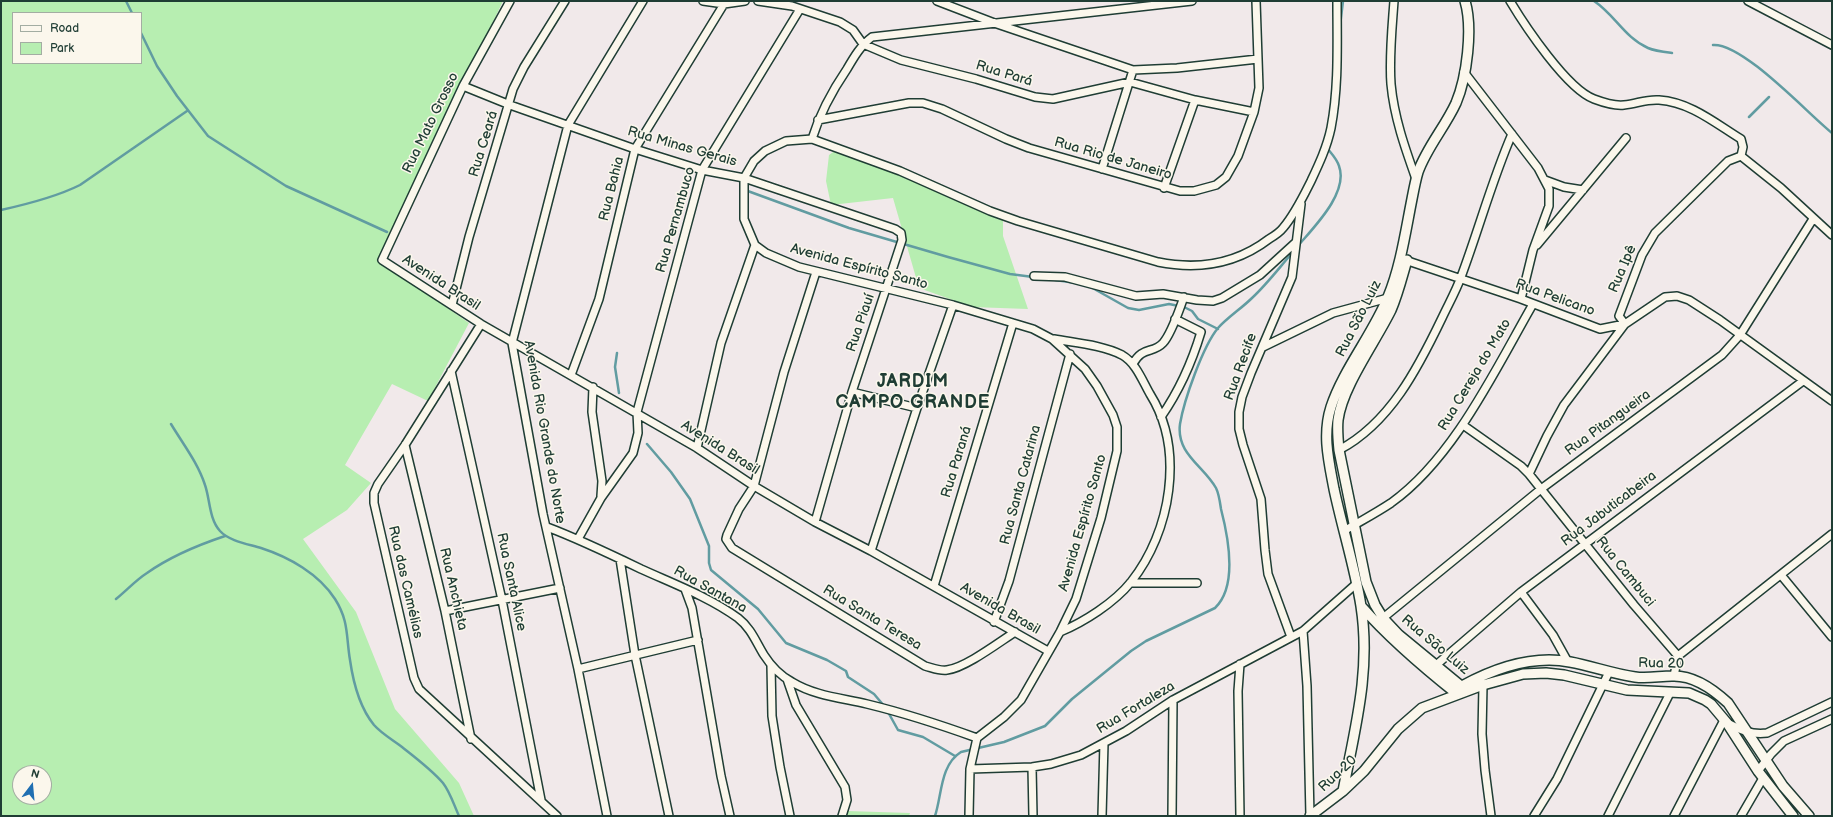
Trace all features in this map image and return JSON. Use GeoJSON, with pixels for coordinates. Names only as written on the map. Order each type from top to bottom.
{"type":"FeatureCollection","features":[{"type":"Feature","properties":{"kind":"street","name":"Rua Mato Grosso"},"geometry":{"type":"LineString","coordinates":[[382,260],[463,86],[510,1]]}},
{"type":"Feature","properties":{"kind":"street","name":"Rua Ceará"},"geometry":{"type":"LineString","coordinates":[[452,305],[469,238],[514,89],[524,67],[565,1]]}},
{"type":"Feature","properties":{"kind":"street","name":"Avenida Rio Grande do Norte"},"geometry":{"type":"LineString","coordinates":[[607,816],[578,669],[543,514],[512,343],[568,125],[643,1]]}},
{"type":"Feature","properties":{"kind":"street"},"geometry":{"type":"LineString","coordinates":[[703,1],[724,4],[745,1]]}},
{"type":"Feature","properties":{"kind":"street","name":"Rua Pará"},"geometry":{"type":"LineString","coordinates":[[758,1],[792,6],[822,15],[846,26],[858,35],[863,44],[900,60],[976,79],[1034,97],[1053,99],[1130,82],[1195,100],[1254,112]]}},
{"type":"Feature","properties":{"kind":"street"},"geometry":{"type":"LineString","coordinates":[[936,1],[997,24],[1133,70],[1177,68],[1258,59]]}},
{"type":"Feature","properties":{"kind":"street"},"geometry":{"type":"LineString","coordinates":[[812,139],[818,120],[833,90],[863,44],[872,36],[997,24],[1192,1]]}},
{"type":"Feature","properties":{"kind":"street","name":"Rua Rio de Janeiro"},"geometry":{"type":"LineString","coordinates":[[818,120],[908,103],[924,103],[942,109],[1029,148],[1164,188],[1194,192],[1210,188],[1222,181],[1230,171],[1238,156],[1254,112],[1259,88],[1256,1]]}},
{"type":"Feature","properties":{"kind":"street"},"geometry":{"type":"LineString","coordinates":[[697,448],[721,343],[755,245],[744,219],[744,178],[754,161],[765,151],[786,141],[812,139],[900,171],[990,211],[1018,221],[1153,260],[1180,266],[1219,263],[1242,255],[1262,245],[1282,229],[1302,200],[1320,162],[1331,129],[1337,78],[1338,1]]}},
{"type":"Feature","properties":{"kind":"street"},"geometry":{"type":"LineString","coordinates":[[1394,1],[1390,65],[1391,85],[1403,142],[1416,179]]}},
{"type":"Feature","properties":{"kind":"street","name":"Rua São Luiz"},"geometry":{"type":"LineString","coordinates":[[1462,690],[1399,635],[1383,618],[1375,604],[1366,582],[1356,524],[1340,450],[1338,419],[1345,398],[1390,311],[1400,288],[1416,179],[1432,144],[1456,103],[1461,87],[1469,32],[1468,11],[1465,1]]}},
{"type":"Feature","properties":{"kind":"street"},"geometry":{"type":"LineString","coordinates":[[1510,1],[1533,36],[1568,79],[1581,92],[1593,99],[1623,106],[1645,100],[1660,100],[1685,104],[1741,139],[1743,147],[1741,156],[1781,188],[1832,235]]}},
{"type":"Feature","properties":{"kind":"street"},"geometry":{"type":"LineString","coordinates":[[1748,1],[1832,45]]}},
{"type":"Feature","properties":{"kind":"street","name":"Rua Bahia"},"geometry":{"type":"LineString","coordinates":[[571,375],[599,299],[635,150],[724,4]]}},
{"type":"Feature","properties":{"kind":"street","name":"Rua Pernambuco"},"geometry":{"type":"LineString","coordinates":[[578,539],[601,498],[633,453],[638,433],[637,412],[702,170],[800,8]]}},
{"type":"Feature","properties":{"kind":"street"},"geometry":{"type":"LineString","coordinates":[[1102,169],[1133,70]]}},
{"type":"Feature","properties":{"kind":"street"},"geometry":{"type":"LineString","coordinates":[[1464,72],[1512,134],[1545,180],[1549,189],[1549,206],[1533,250],[1521,299]]}},
{"type":"Feature","properties":{"kind":"street","name":"Rua Minas Gerais"},"geometry":{"type":"LineString","coordinates":[[463,86],[510,105],[635,150],[702,170],[744,178],[895,229]]}},
{"type":"Feature","properties":{"kind":"street"},"geometry":{"type":"LineString","coordinates":[[1164,188],[1195,100]]}},
{"type":"Feature","properties":{"kind":"street"},"geometry":{"type":"LineString","coordinates":[[1340,450],[1348,446],[1372,425],[1401,393],[1427,350],[1461,278],[1493,180],[1512,134]]}},
{"type":"Feature","properties":{"kind":"street"},"geometry":{"type":"LineString","coordinates":[[1533,250],[1626,138]]}},
{"type":"Feature","properties":{"kind":"street","name":"Rua Ipê"},"geometry":{"type":"LineString","coordinates":[[1625,324],[1618,316],[1642,255],[1655,233],[1728,161],[1741,156]]}},
{"type":"Feature","properties":{"kind":"street"},"geometry":{"type":"LineString","coordinates":[[1545,180],[1564,187],[1583,190]]}},
{"type":"Feature","properties":{"kind":"street","name":"Rua Recife"},"geometry":{"type":"LineString","coordinates":[[1292,637],[1268,574],[1262,499],[1250,468],[1239,429],[1239,412],[1242,397],[1292,277],[1302,200]]}},
{"type":"Feature","properties":{"kind":"street","name":"Rua Pitangueira"},"geometry":{"type":"LineString","coordinates":[[1383,618],[1541,489],[1722,355],[1740,336],[1813,219]]}},
{"type":"Feature","properties":{"kind":"street","name":"Rua Piauí"},"geometry":{"type":"LineString","coordinates":[[815,522],[852,392],[902,240],[901,233],[895,229]]}},
{"type":"Feature","properties":{"kind":"street"},"geometry":{"type":"LineString","coordinates":[[1034,276],[1065,278],[1136,296],[1162,294],[1197,300],[1213,300],[1222,298],[1260,275],[1296,243]]}},
{"type":"Feature","properties":{"kind":"street","name":"Avenida Espírito Santo"},"geometry":{"type":"LineString","coordinates":[[755,245],[766,253],[784,262],[816,272],[953,305],[1033,329],[1052,338],[1070,354],[1085,369],[1106,401],[1117,427],[1117,451],[1100,518],[1076,598],[1060,632],[1021,700],[1004,717],[977,738]]}},
{"type":"Feature","properties":{"kind":"street","name":"Rua São Luiz"},"geometry":{"type":"LineString","coordinates":[[1343,791],[1363,686],[1364,653],[1361,606],[1327,457],[1327,423],[1331,407],[1339,388],[1388,298],[1404,259]]}},
{"type":"Feature","properties":{"kind":"street","name":"Rua Pelicano"},"geometry":{"type":"LineString","coordinates":[[1404,259],[1521,299],[1600,329],[1625,324],[1665,297],[1677,296],[1689,300],[1701,307],[1832,401]]}},
{"type":"Feature","properties":{"kind":"street","name":"Avenida Brasil"},"geometry":{"type":"LineString","coordinates":[[382,260],[512,343],[637,412],[697,448],[754,486],[815,522],[934,586],[1048,652]]}},
{"type":"Feature","properties":{"kind":"street"},"geometry":{"type":"LineString","coordinates":[[754,486],[784,372],[816,272]]}},
{"type":"Feature","properties":{"kind":"street"},"geometry":{"type":"LineString","coordinates":[[1133,364],[1141,353],[1159,346],[1164,342],[1184,297]]}},
{"type":"Feature","properties":{"kind":"street"},"geometry":{"type":"LineString","coordinates":[[1263,347],[1333,313],[1366,302],[1388,298]]}},
{"type":"Feature","properties":{"kind":"street","name":"Rua Cereja do Mato"},"geometry":{"type":"LineString","coordinates":[[1344,531],[1391,503],[1423,474],[1462,425],[1533,304]]}},
{"type":"Feature","properties":{"kind":"street"},"geometry":{"type":"LineString","coordinates":[[871,551],[917,408],[953,305]]}},
{"type":"Feature","properties":{"kind":"street"},"geometry":{"type":"LineString","coordinates":[[1161,417],[1172,401],[1194,355],[1201,332],[1175,319]]}},
{"type":"Feature","properties":{"kind":"street","name":"Rua Paraná"},"geometry":{"type":"LineString","coordinates":[[934,586],[1013,323]]}},
{"type":"Feature","properties":{"kind":"street","name":"Rua das Camélias"},"geometry":{"type":"LineString","coordinates":[[481,324],[405,445],[378,484],[374,493],[374,503],[416,684],[424,695],[557,816]]}},
{"type":"Feature","properties":{"kind":"street"},"geometry":{"type":"LineString","coordinates":[[1529,474],[1564,405],[1625,324]]}},
{"type":"Feature","properties":{"kind":"street"},"geometry":{"type":"LineString","coordinates":[[1052,338],[1109,350],[1122,356],[1133,364],[1153,398],[1167,433],[1170,463],[1167,496],[1155,541],[1144,562],[1130,583],[1091,616],[1074,627],[1060,632]]}},
{"type":"Feature","properties":{"kind":"street","name":"Rua Santa Catarina"},"geometry":{"type":"LineString","coordinates":[[994,622],[1009,581],[1070,354]]}},
{"type":"Feature","properties":{"kind":"street","name":"Rua Santa Alice"},"geometry":{"type":"LineString","coordinates":[[451,371],[502,600],[541,800]]}},
{"type":"Feature","properties":{"kind":"street","name":"Rua Jabuticabeira"},"geometry":{"type":"LineString","coordinates":[[1435,666],[1521,592],[1584,543],[1803,381]]}},
{"type":"Feature","properties":{"kind":"street"},"geometry":{"type":"LineString","coordinates":[[593,387],[592,412],[602,481],[601,498]]}},
{"type":"Feature","properties":{"kind":"street"},"geometry":{"type":"LineString","coordinates":[[852,392],[917,408]]}},
{"type":"Feature","properties":{"kind":"street","name":"Rua Cambuci"},"geometry":{"type":"LineString","coordinates":[[1462,425],[1521,466],[1529,474],[1678,656]]}},
{"type":"Feature","properties":{"kind":"street","name":"Rua Anchieta"},"geometry":{"type":"LineString","coordinates":[[405,445],[445,611],[471,739]]}},
{"type":"Feature","properties":{"kind":"street","name":"Rua Santa Teresa"},"geometry":{"type":"LineString","coordinates":[[754,486],[739,509],[727,535],[726,539],[732,548],[925,666],[937,670],[948,670],[960,666],[1014,632]]}},
{"type":"Feature","properties":{"kind":"street","name":"Rua Santana"},"geometry":{"type":"LineString","coordinates":[[547,527],[578,539],[685,589],[729,613],[746,625],[771,665],[787,679],[803,688],[817,693],[867,704],[937,723],[977,738]]}},
{"type":"Feature","properties":{"kind":"street"},"geometry":{"type":"LineString","coordinates":[[1674,676],[1678,656],[1832,534]]}},
{"type":"Feature","properties":{"kind":"street"},"geometry":{"type":"LineString","coordinates":[[620,559],[635,655],[669,816]]}},
{"type":"Feature","properties":{"kind":"street"},"geometry":{"type":"LineString","coordinates":[[1781,575],[1832,637]]}},
{"type":"Feature","properties":{"kind":"street"},"geometry":{"type":"LineString","coordinates":[[1130,583],[1197,583]]}},
{"type":"Feature","properties":{"kind":"street"},"geometry":{"type":"LineString","coordinates":[[1310,816],[1307,694],[1303,631],[1356,584]]}},
{"type":"Feature","properties":{"kind":"street"},"geometry":{"type":"LineString","coordinates":[[445,611],[560,588]]}},
{"type":"Feature","properties":{"kind":"street"},"geometry":{"type":"LineString","coordinates":[[685,589],[692,608],[721,776],[730,816]]}},
{"type":"Feature","properties":{"kind":"street"},"geometry":{"type":"LineString","coordinates":[[1521,592],[1553,635],[1568,662]]}},
{"type":"Feature","properties":{"kind":"street"},"geometry":{"type":"LineString","coordinates":[[1361,606],[1401,648],[1462,690]]}},
{"type":"Feature","properties":{"kind":"street","name":"Rua Fortaleza"},"geometry":{"type":"LineString","coordinates":[[970,769],[1032,767],[1051,764],[1081,755],[1104,743],[1173,700],[1303,631]]}},
{"type":"Feature","properties":{"kind":"street"},"geometry":{"type":"LineString","coordinates":[[578,669],[698,640]]}},
{"type":"Feature","properties":{"kind":"street","name":"Rua 20"},"geometry":{"type":"LineString","coordinates":[[1310,816],[1343,791],[1364,771],[1408,719],[1422,708],[1462,690],[1488,674],[1528,662],[1543,660],[1568,662],[1638,678],[1674,676],[1690,678],[1717,692],[1728,703],[1783,786],[1809,816]]}},
{"type":"Feature","properties":{"kind":"street"},"geometry":{"type":"LineString","coordinates":[[1240,664],[1238,691],[1240,816]]}},
{"type":"Feature","properties":{"kind":"street"},"geometry":{"type":"LineString","coordinates":[[771,665],[772,716],[790,816]]}},
{"type":"Feature","properties":{"kind":"street"},"geometry":{"type":"LineString","coordinates":[[1534,816],[1557,779],[1609,672]]}},
{"type":"Feature","properties":{"kind":"street","name":"Rua 20"},"geometry":{"type":"LineString","coordinates":[[1462,690],[1522,674],[1535,673],[1564,675],[1627,690],[1689,693],[1700,697],[1711,704],[1726,722],[1761,774],[1793,816]]}},
{"type":"Feature","properties":{"kind":"street"},"geometry":{"type":"LineString","coordinates":[[787,679],[796,705],[845,787],[847,800],[842,816]]}},
{"type":"Feature","properties":{"kind":"street"},"geometry":{"type":"LineString","coordinates":[[1483,685],[1482,734],[1484,770],[1492,816]]}},
{"type":"Feature","properties":{"kind":"street"},"geometry":{"type":"LineString","coordinates":[[1608,816],[1670,693]]}},
{"type":"Feature","properties":{"kind":"street"},"geometry":{"type":"LineString","coordinates":[[1172,816],[1173,700]]}},
{"type":"Feature","properties":{"kind":"street"},"geometry":{"type":"LineString","coordinates":[[1674,816],[1726,722],[1748,733],[1767,733],[1831,704]]}},
{"type":"Feature","properties":{"kind":"street"},"geometry":{"type":"LineString","coordinates":[[1742,816],[1766,761],[1775,749],[1784,741],[1832,719]]}},
{"type":"Feature","properties":{"kind":"street"},"geometry":{"type":"LineString","coordinates":[[969,816],[970,769],[977,738]]}},
{"type":"Feature","properties":{"kind":"street"},"geometry":{"type":"LineString","coordinates":[[1102,816],[1104,743]]}},
{"type":"Feature","properties":{"kind":"street"},"geometry":{"type":"LineString","coordinates":[[1032,767],[1033,816]]}},
{"type":"Feature","properties":{"kind":"green space"},"geometry":{"type":"Polygon","coordinates":[[[1,1],[503,1],[417,183],[378,260],[469,323],[428,401],[392,384],[345,465],[371,483],[347,510],[303,539],[356,612],[395,709],[459,783],[474,816],[1,816],[1,1]]]}},
{"type":"Feature","properties":{"kind":"green space"},"geometry":{"type":"Polygon","coordinates":[[[836,150],[884,167],[1003,217],[1003,236],[1028,309],[972,307],[919,288],[893,198],[831,205],[826,181],[829,155],[836,150]]]}},
{"type":"Feature","properties":{"kind":"green space"},"geometry":{"type":"Polygon","coordinates":[[[847,811],[910,813],[909,816],[844,816],[847,811]]]}},
{"type":"Feature","properties":{"kind":"waterway"},"geometry":{"type":"LineString","coordinates":[[126,1],[132,12]]}},
{"type":"Feature","properties":{"kind":"waterway"},"geometry":{"type":"LineString","coordinates":[[1340,26],[1343,1]]}},
{"type":"Feature","properties":{"kind":"waterway"},"geometry":{"type":"LineString","coordinates":[[1594,1],[1640,44],[1654,50],[1672,53]]}},
{"type":"Feature","properties":{"kind":"waterway"},"geometry":{"type":"LineString","coordinates":[[142,35],[157,66],[177,96],[208,136],[286,186],[387,232]]}},
{"type":"Feature","properties":{"kind":"waterway"},"geometry":{"type":"LineString","coordinates":[[1713,45],[1726,47],[1741,55],[1774,81],[1832,133]]}},
{"type":"Feature","properties":{"kind":"waterway"},"geometry":{"type":"LineString","coordinates":[[1749,117],[1769,97]]}},
{"type":"Feature","properties":{"kind":"waterway"},"geometry":{"type":"LineString","coordinates":[[1,210],[52,197],[80,185],[187,111]]}},
{"type":"Feature","properties":{"kind":"waterway"},"geometry":{"type":"LineString","coordinates":[[1297,247],[1328,210],[1339,187],[1341,176],[1339,166],[1327,148]]}},
{"type":"Feature","properties":{"kind":"waterway"},"geometry":{"type":"LineString","coordinates":[[745,190],[849,228],[1010,274],[1033,277]]}},
{"type":"Feature","properties":{"kind":"waterway"},"geometry":{"type":"LineString","coordinates":[[935,816],[945,772],[954,758],[961,752],[1004,742],[1045,726],[1072,699],[1131,651],[1146,641],[1215,608],[1222,599],[1227,587],[1229,560],[1219,495],[1211,480],[1186,452],[1182,444],[1180,434],[1182,414],[1200,360],[1212,336],[1222,324],[1248,302],[1268,282],[1293,252]]}},
{"type":"Feature","properties":{"kind":"waterway"},"geometry":{"type":"LineString","coordinates":[[1055,280],[1076,283]]}},
{"type":"Feature","properties":{"kind":"waterway"},"geometry":{"type":"LineString","coordinates":[[1089,286],[1128,308],[1139,310],[1169,304],[1184,307],[1192,311],[1198,319],[1218,329]]}},
{"type":"Feature","properties":{"kind":"waterway"},"geometry":{"type":"LineString","coordinates":[[617,353],[615,367],[619,393]]}},
{"type":"Feature","properties":{"kind":"waterway"},"geometry":{"type":"LineString","coordinates":[[171,424],[190,454],[202,477],[207,491],[210,509],[216,526],[220,531],[234,540],[282,556],[312,574],[321,582],[335,599],[343,614],[351,668],[355,685],[365,711],[380,731],[439,778],[448,790],[459,816]]}},
{"type":"Feature","properties":{"kind":"waterway"},"geometry":{"type":"LineString","coordinates":[[647,444],[671,472],[690,499],[709,546],[709,563],[711,570],[758,609],[786,643],[827,660],[846,671],[848,677],[874,694],[885,707]]}},
{"type":"Feature","properties":{"kind":"waterway"},"geometry":{"type":"LineString","coordinates":[[116,599],[135,582],[166,561],[195,547],[225,536]]}},
{"type":"Feature","properties":{"kind":"waterway"},"geometry":{"type":"LineString","coordinates":[[888,712],[898,730],[923,737],[955,756]]}},
{"type":"Feature","properties":{"kind":"district","name":"JARDIM CAMPO GRANDE"},"geometry":{"type":"Point","coordinates":[913,392]}}]}
